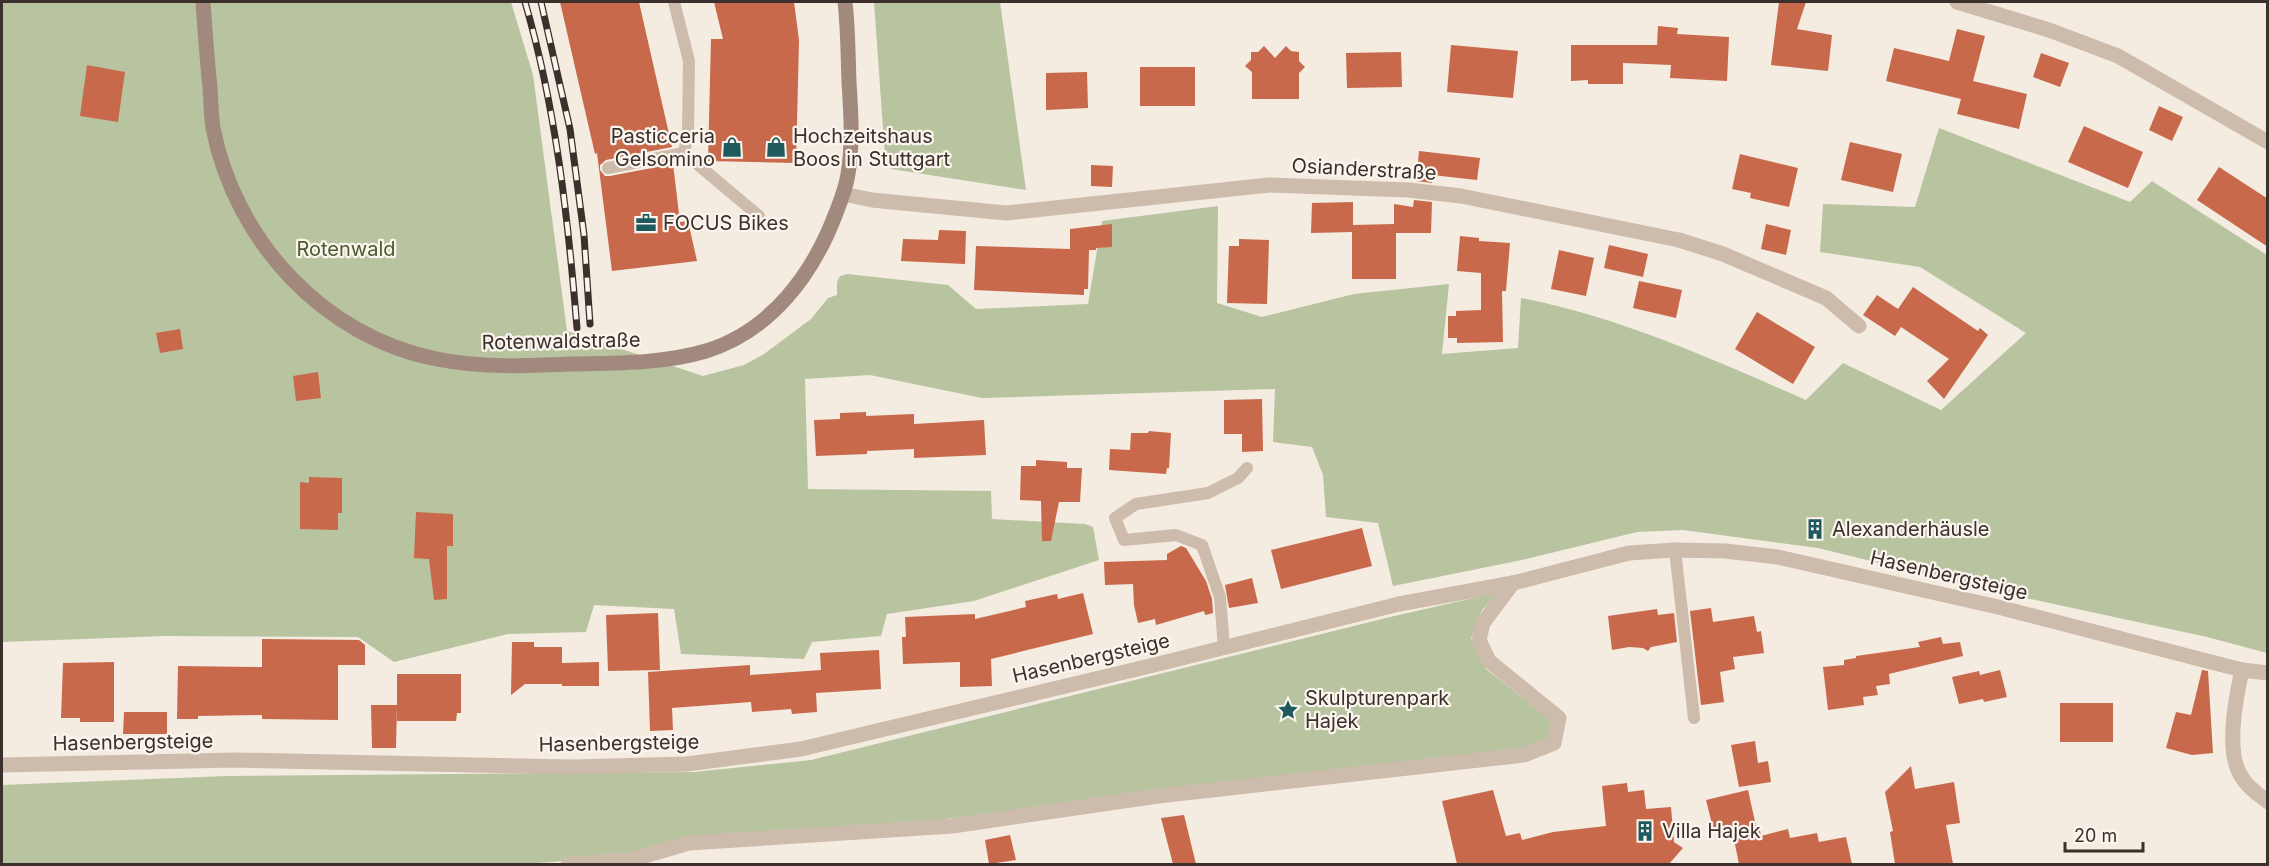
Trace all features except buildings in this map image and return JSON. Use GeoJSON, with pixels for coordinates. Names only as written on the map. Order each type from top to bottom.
{"type":"FeatureCollection","features":[{"type":"Feature","properties":{"kind":"main road","name":"Rotenwaldstraße"},"geometry":{"type":"LineString","coordinates":[[203,2],[213,126],[225,172],[245,216],[271,254],[302,290],[330,313],[379,341],[407,351],[437,359],[520,366],[646,362],[706,351],[742,335],[761,323],[799,285],[821,249],[843,194],[850,160],[845,2]]}},
{"type":"Feature","properties":{"kind":"street"},"geometry":{"type":"LineString","coordinates":[[1957,2],[2049,30],[2118,56],[2268,142]]}},
{"type":"Feature","properties":{"kind":"street","name":"Osianderstraße"},"geometry":{"type":"LineString","coordinates":[[843,194],[872,200],[1006,213],[1269,185],[1408,190],[1461,196],[1679,240],[1723,254],[1826,298],[1859,326]]}},
{"type":"Feature","properties":{"kind":"street","name":"Hasenbergsteige"},"geometry":{"type":"LineString","coordinates":[[2,765],[236,760],[572,767],[687,764],[801,749],[1399,604],[1513,583],[1629,554],[1675,550],[1725,551],[1778,557],[1998,608],[2242,669],[2268,673]]}},
{"type":"Feature","properties":{"kind":"street"},"geometry":{"type":"LineString","coordinates":[[568,864],[631,860],[689,843],[952,826],[1158,796],[1524,755],[1554,743],[1559,718],[1489,661],[1479,640],[1483,623],[1513,583]]}},
{"type":"Feature","properties":{"kind":"street"},"geometry":{"type":"LineString","coordinates":[[2242,669],[2234,708],[2234,755],[2239,774],[2248,786],[2268,802]]}},
{"type":"Feature","properties":{"kind":"lane"},"geometry":{"type":"LineString","coordinates":[[674,2],[689,61],[688,133],[684,153]]}},
{"type":"Feature","properties":{"kind":"lane"},"geometry":{"type":"LineString","coordinates":[[608,168],[684,153]]}},
{"type":"Feature","properties":{"kind":"lane"},"geometry":{"type":"LineString","coordinates":[[684,153],[759,216]]}},
{"type":"Feature","properties":{"kind":"lane"},"geometry":{"type":"LineString","coordinates":[[1224,648],[1221,597],[1202,546],[1176,535],[1124,540],[1115,518],[1136,504],[1208,493],[1238,478],[1247,468]]}},
{"type":"Feature","properties":{"kind":"lane"},"geometry":{"type":"LineString","coordinates":[[1675,550],[1694,718]]}},
{"type":"Feature","properties":{"kind":"green space","name":"Rotenwald"},"geometry":{"type":"Polygon","coordinates":[[[2,2],[511,2],[533,75],[567,331],[703,376],[744,365],[764,354],[811,319],[828,298],[837,295],[837,282],[840,276],[847,274],[948,285],[976,309],[1088,304],[1102,221],[1218,206],[1217,303],[1262,317],[1354,294],[1449,284],[1442,354],[1518,348],[1521,298],[1558,306],[1630,328],[1701,355],[1806,400],[1843,363],[1941,410],[2026,333],[1920,267],[1820,252],[1823,204],[1915,207],[1939,128],[2130,202],[2152,181],[2267,255],[2267,653],[2207,637],[1989,590],[1818,548],[1683,530],[1637,532],[1522,560],[1393,586],[1378,523],[1326,517],[1323,475],[1312,447],[1273,442],[1275,389],[982,398],[870,375],[805,379],[808,489],[991,491],[992,519],[1085,524],[1093,527],[1099,560],[974,601],[887,614],[881,636],[812,642],[804,659],[681,654],[674,609],[594,605],[586,632],[508,634],[394,662],[358,637],[164,636],[2,642],[2,2]]]}},
{"type":"Feature","properties":{"kind":"green space"},"geometry":{"type":"Polygon","coordinates":[[[874,2],[1000,2],[1026,190],[891,169],[885,156],[874,2]]]}},
{"type":"Feature","properties":{"kind":"green space"},"geometry":{"type":"Polygon","coordinates":[[[1500,592],[1482,610],[1471,638],[1486,669],[1552,721],[1550,740],[1525,751],[630,856],[524,864],[2,864],[2,785],[227,776],[694,772],[811,760],[1500,592]]]}},
{"type":"Feature","properties":{"kind":"railway"},"geometry":{"type":"LineString","coordinates":[[525,2],[553,123],[577,328]]}},
{"type":"Feature","properties":{"kind":"railway"},"geometry":{"type":"LineString","coordinates":[[541,2],[570,129],[584,235],[590,324]]}},
{"type":"Feature","properties":{"kind":"place","name":"Pasticceria Gelsomino"},"geometry":{"type":"Point","coordinates":[732,147]}},
{"type":"Feature","properties":{"kind":"place","name":"Hochzeitshaus Boos in Stuttgart"},"geometry":{"type":"Point","coordinates":[776,147]}},
{"type":"Feature","properties":{"kind":"place","name":"FOCUS Bikes"},"geometry":{"type":"Point","coordinates":[646,223]}},
{"type":"Feature","properties":{"kind":"place","name":"Alexanderhäusle"},"geometry":{"type":"Point","coordinates":[1815,529]}},
{"type":"Feature","properties":{"kind":"place","name":"Skulpturenpark Hajek"},"geometry":{"type":"Point","coordinates":[1288,710]}},
{"type":"Feature","properties":{"kind":"place","name":"Villa Hajek"},"geometry":{"type":"Point","coordinates":[1645,831]}}]}
